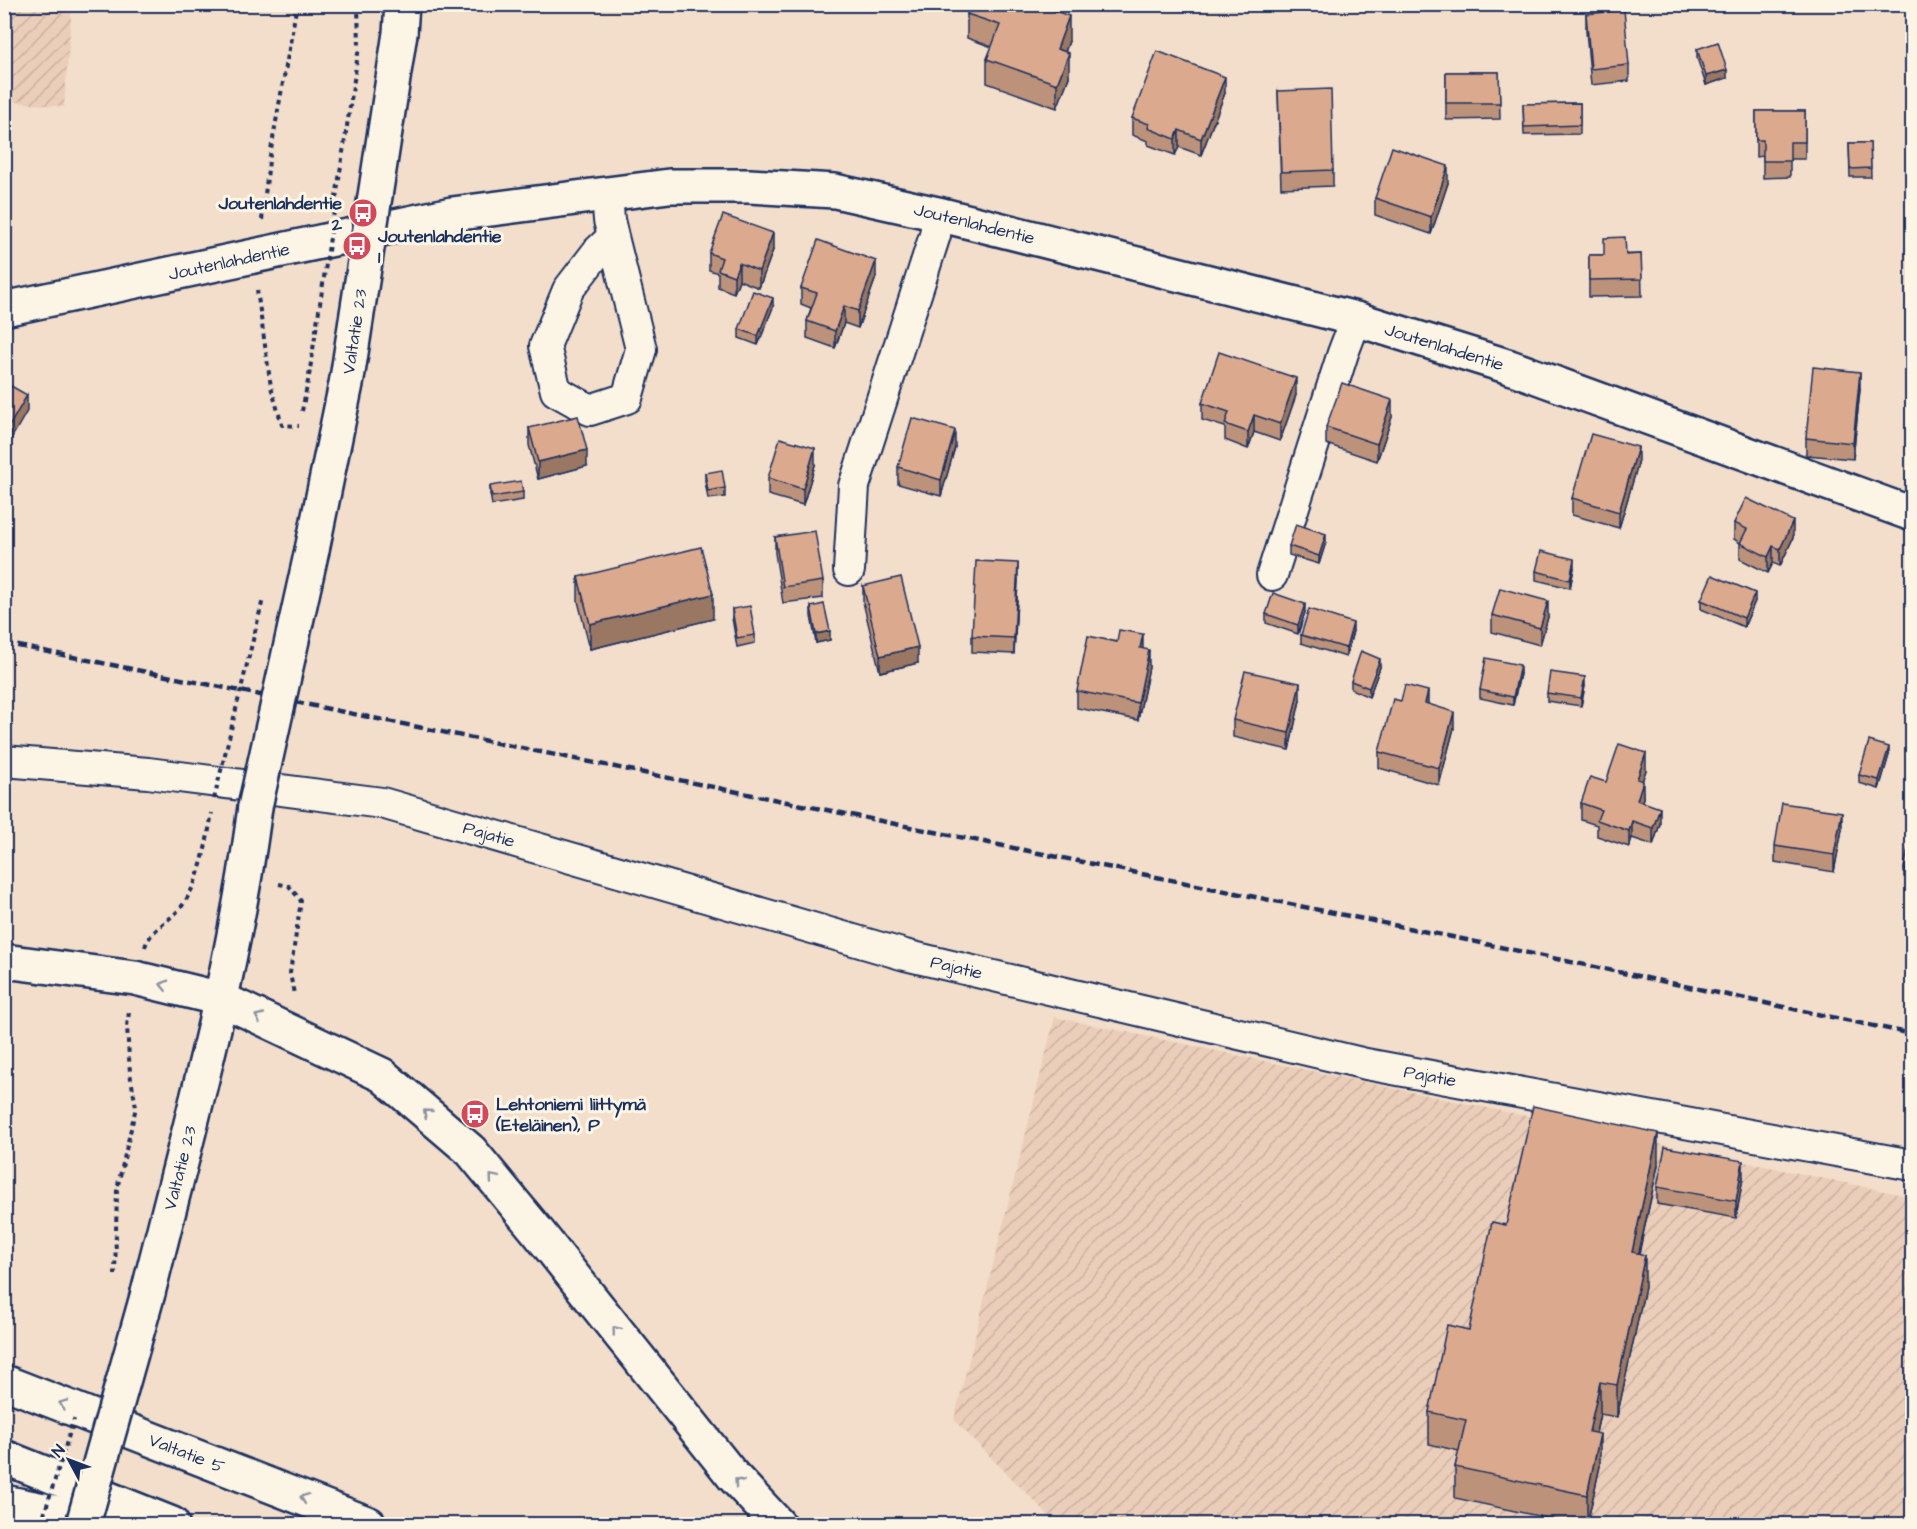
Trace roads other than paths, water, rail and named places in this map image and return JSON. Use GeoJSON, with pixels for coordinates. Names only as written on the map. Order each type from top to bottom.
{"type":"FeatureCollection","features":[{"type":"Feature","properties":{"kind":"main road","name":"Valtatie 23"},"geometry":{"type":"LineString","coordinates":[[82,1524],[148,1293],[221,999],[246,876],[255,807],[347,379],[401,19]]}},
{"type":"Feature","properties":{"kind":"main road","name":"Joutenlahdentie"},"geometry":{"type":"LineString","coordinates":[[4,309],[452,214],[669,186],[748,186],[835,191],[938,214],[1356,319],[1510,367],[1912,514]]}},
{"type":"Feature","properties":{"kind":"main road"},"geometry":{"type":"LineString","coordinates":[[4,961],[135,978],[221,999],[382,1075],[471,1151],[733,1476],[778,1524]]}},
{"type":"Feature","properties":{"kind":"main road","name":"Valtatie 5"},"geometry":{"type":"LineString","coordinates":[[4,1382],[369,1524]]}},
{"type":"Feature","properties":{"kind":"main road"},"geometry":{"type":"LineString","coordinates":[[4,1457],[172,1524]]}},
{"type":"Feature","properties":{"kind":"main road"},"geometry":{"type":"LineString","coordinates":[[4,1502],[112,1524]]}},
{"type":"Feature","properties":{"kind":"street"},"geometry":{"type":"LineString","coordinates":[[607,194],[609,220],[641,349],[627,398],[590,410],[556,391],[545,346],[568,290],[598,251],[613,237]]}},
{"type":"Feature","properties":{"kind":"street"},"geometry":{"type":"LineString","coordinates":[[849,570],[854,486],[935,235],[938,214]]}},
{"type":"Feature","properties":{"kind":"street"},"geometry":{"type":"LineString","coordinates":[[1272,575],[1356,319]]}},
{"type":"Feature","properties":{"kind":"street","name":"Pajatie"},"geometry":{"type":"LineString","coordinates":[[4,761],[148,773],[382,803],[905,955],[1366,1064],[1912,1165]]}},
{"type":"Feature","properties":{"kind":"railway"},"geometry":{"type":"LineString","coordinates":[[4,643],[1462,939],[1912,1034]]}},
{"type":"Feature","properties":{"kind":"place","name":"Joutenlahdentie 2"},"geometry":{"type":"Point","coordinates":[363,213]}},
{"type":"Feature","properties":{"kind":"place","name":"Joutenlahdentie 1"},"geometry":{"type":"Point","coordinates":[357,246]}},
{"type":"Feature","properties":{"kind":"place","name":"Lehtoniemi liittymä (Eteläinen), P"},"geometry":{"type":"Point","coordinates":[475,1114]}}]}
